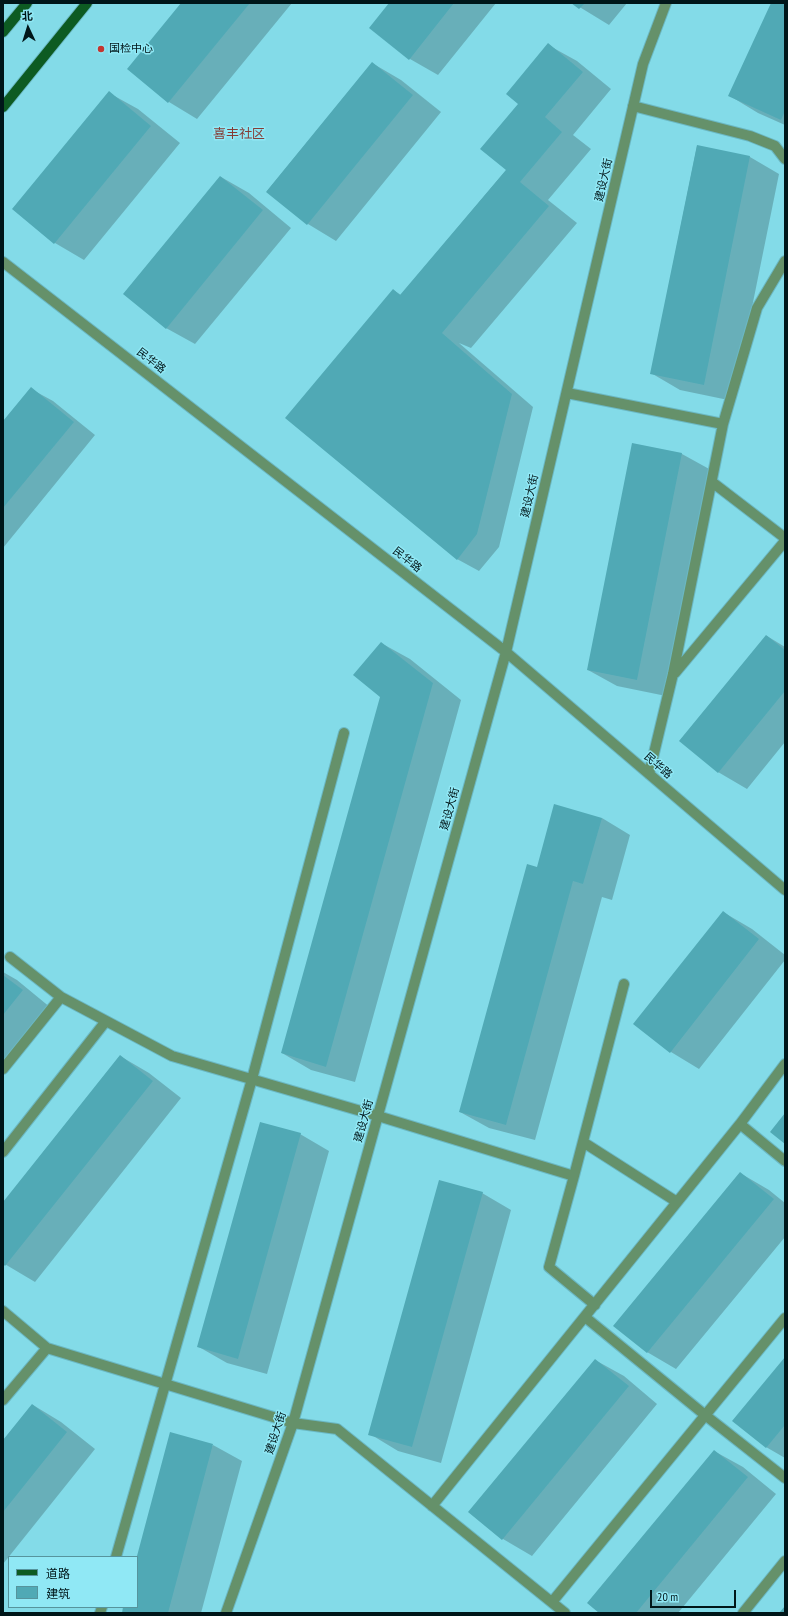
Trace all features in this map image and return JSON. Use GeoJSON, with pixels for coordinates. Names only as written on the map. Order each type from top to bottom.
{"type":"FeatureCollection","features":[{"type":"Feature","properties":{"kind":"main road"},"geometry":{"type":"LineString","coordinates":[[3,32],[27,3]]}},
{"type":"Feature","properties":{"kind":"main road"},"geometry":{"type":"LineString","coordinates":[[3,107],[87,3]]}},
{"type":"Feature","properties":{"kind":"street","name":"建设大街"},"geometry":{"type":"LineString","coordinates":[[226,1613],[293,1423],[506,652],[643,64],[666,3]]}},
{"type":"Feature","properties":{"kind":"street"},"geometry":{"type":"LineString","coordinates":[[633,106],[750,136],[775,146],[785,159]]}},
{"type":"Feature","properties":{"kind":"street"},"geometry":{"type":"LineString","coordinates":[[649,774],[673,674],[723,424],[757,308],[785,261]]}},
{"type":"Feature","properties":{"kind":"street","name":"民华路"},"geometry":{"type":"LineString","coordinates":[[3,262],[506,652],[785,890]]}},
{"type":"Feature","properties":{"kind":"street"},"geometry":{"type":"LineString","coordinates":[[567,393],[723,424]]}},
{"type":"Feature","properties":{"kind":"street"},"geometry":{"type":"LineString","coordinates":[[673,674],[785,540],[712,482]]}},
{"type":"Feature","properties":{"kind":"street"},"geometry":{"type":"LineString","coordinates":[[116,1556],[252,1079],[344,733]]}},
{"type":"Feature","properties":{"kind":"street"},"geometry":{"type":"LineString","coordinates":[[10,957],[61,997],[172,1056],[378,1116],[574,1176]]}},
{"type":"Feature","properties":{"kind":"street"},"geometry":{"type":"LineString","coordinates":[[595,1305],[549,1267],[624,984]]}},
{"type":"Feature","properties":{"kind":"street"},"geometry":{"type":"LineString","coordinates":[[3,1069],[61,997]]}},
{"type":"Feature","properties":{"kind":"street"},"geometry":{"type":"LineString","coordinates":[[3,1152],[106,1020]]}},
{"type":"Feature","properties":{"kind":"street"},"geometry":{"type":"LineString","coordinates":[[432,1506],[740,1124],[785,1064]]}},
{"type":"Feature","properties":{"kind":"street"},"geometry":{"type":"LineString","coordinates":[[740,1124],[785,1161]]}},
{"type":"Feature","properties":{"kind":"street"},"geometry":{"type":"LineString","coordinates":[[582,1142],[677,1202]]}},
{"type":"Feature","properties":{"kind":"street"},"geometry":{"type":"LineString","coordinates":[[3,1311],[47,1348],[293,1423],[337,1429],[565,1613]]}},
{"type":"Feature","properties":{"kind":"street"},"geometry":{"type":"LineString","coordinates":[[585,1317],[785,1478]]}},
{"type":"Feature","properties":{"kind":"street"},"geometry":{"type":"LineString","coordinates":[[552,1602],[785,1318]]}},
{"type":"Feature","properties":{"kind":"street"},"geometry":{"type":"LineString","coordinates":[[3,1400],[47,1348]]}},
{"type":"Feature","properties":{"kind":"street"},"geometry":{"type":"LineString","coordinates":[[743,1613],[785,1561]]}},
{"type":"Feature","properties":{"kind":"building"},"geometry":{"type":"Polygon","coordinates":[[[181,3],[250,3],[168,103],[127,69],[181,3]]]}},
{"type":"Feature","properties":{"kind":"building"},"geometry":{"type":"Polygon","coordinates":[[[389,3],[454,3],[409,60],[369,28],[389,3]]]}},
{"type":"Feature","properties":{"kind":"building"},"geometry":{"type":"Polygon","coordinates":[[[571,3],[585,3],[579,9],[571,3]]]}},
{"type":"Feature","properties":{"kind":"building"},"geometry":{"type":"Polygon","coordinates":[[[771,3],[785,3],[785,111],[781,120],[728,96],[771,3]]]}},
{"type":"Feature","properties":{"kind":"building"},"geometry":{"type":"Polygon","coordinates":[[[548,43],[583,72],[545,117],[562,132],[520,182],[549,206],[442,333],[512,394],[477,534],[457,560],[285,418],[393,289],[400,295],[506,170],[480,149],[518,104],[506,94],[548,43]]]}},
{"type":"Feature","properties":{"kind":"building"},"geometry":{"type":"Polygon","coordinates":[[[372,62],[413,95],[307,225],[266,192],[372,62]]]}},
{"type":"Feature","properties":{"kind":"building"},"geometry":{"type":"Polygon","coordinates":[[[109,91],[151,126],[54,244],[12,209],[109,91]]]}},
{"type":"Feature","properties":{"kind":"building"},"geometry":{"type":"Polygon","coordinates":[[[697,145],[750,156],[704,385],[650,374],[697,145]]]}},
{"type":"Feature","properties":{"kind":"building"},"geometry":{"type":"Polygon","coordinates":[[[220,176],[263,210],[166,329],[123,294],[220,176]]]}},
{"type":"Feature","properties":{"kind":"building"},"geometry":{"type":"Polygon","coordinates":[[[31,387],[74,422],[3,508],[3,421],[31,387]]]}},
{"type":"Feature","properties":{"kind":"building"},"geometry":{"type":"Polygon","coordinates":[[[632,443],[682,453],[637,680],[587,670],[632,443]]]}},
{"type":"Feature","properties":{"kind":"building"},"geometry":{"type":"Polygon","coordinates":[[[766,635],[785,650],[785,691],[718,773],[679,741],[766,635]]]}},
{"type":"Feature","properties":{"kind":"building"},"geometry":{"type":"Polygon","coordinates":[[[381,642],[433,683],[326,1067],[281,1053],[380,697],[353,675],[381,642]]]}},
{"type":"Feature","properties":{"kind":"building"},"geometry":{"type":"Polygon","coordinates":[[[554,804],[602,818],[583,884],[573,881],[506,1125],[459,1112],[527,864],[537,867],[554,804]]]}},
{"type":"Feature","properties":{"kind":"building"},"geometry":{"type":"Polygon","coordinates":[[[723,911],[759,939],[670,1053],[633,1024],[723,911]]]}},
{"type":"Feature","properties":{"kind":"building"},"geometry":{"type":"Polygon","coordinates":[[[3,975],[23,990],[3,1015],[3,975]]]}},
{"type":"Feature","properties":{"kind":"building"},"geometry":{"type":"Polygon","coordinates":[[[120,1055],[153,1081],[5,1266],[3,1264],[3,1202],[120,1055]]]}},
{"type":"Feature","properties":{"kind":"building"},"geometry":{"type":"Polygon","coordinates":[[[785,1113],[785,1144],[770,1132],[785,1113]]]}},
{"type":"Feature","properties":{"kind":"building"},"geometry":{"type":"Polygon","coordinates":[[[260,1122],[301,1133],[238,1359],[197,1347],[260,1122]]]}},
{"type":"Feature","properties":{"kind":"building"},"geometry":{"type":"Polygon","coordinates":[[[740,1172],[774,1199],[647,1353],[613,1326],[740,1172]]]}},
{"type":"Feature","properties":{"kind":"building"},"geometry":{"type":"Polygon","coordinates":[[[439,1180],[483,1192],[412,1447],[368,1435],[439,1180]]]}},
{"type":"Feature","properties":{"kind":"building"},"geometry":{"type":"Polygon","coordinates":[[[785,1357],[785,1425],[766,1448],[732,1421],[785,1357]]]}},
{"type":"Feature","properties":{"kind":"building"},"geometry":{"type":"Polygon","coordinates":[[[595,1359],[629,1386],[502,1540],[468,1512],[595,1359]]]}},
{"type":"Feature","properties":{"kind":"building"},"geometry":{"type":"Polygon","coordinates":[[[32,1404],[67,1432],[3,1512],[3,1440],[32,1404]]]}},
{"type":"Feature","properties":{"kind":"building"},"geometry":{"type":"Polygon","coordinates":[[[170,1432],[213,1444],[168,1613],[122,1613],[123,1608],[138,1608],[137,1556],[170,1432]]]}},
{"type":"Feature","properties":{"kind":"building"},"geometry":{"type":"Polygon","coordinates":[[[714,1450],[748,1477],[636,1613],[599,1613],[587,1603],[714,1450]]]}},
{"type":"Feature","properties":{"kind":"building"},"geometry":{"type":"Polygon","coordinates":[[[785,1606],[785,1613],[779,1613],[785,1606]]]}},
{"type":"Feature","properties":{"kind":"place","name":"国检中心"},"geometry":{"type":"Point","coordinates":[101,49]}},
{"type":"Feature","properties":{"kind":"district","name":"喜丰社区"},"geometry":{"type":"Point","coordinates":[239,134]}}]}
